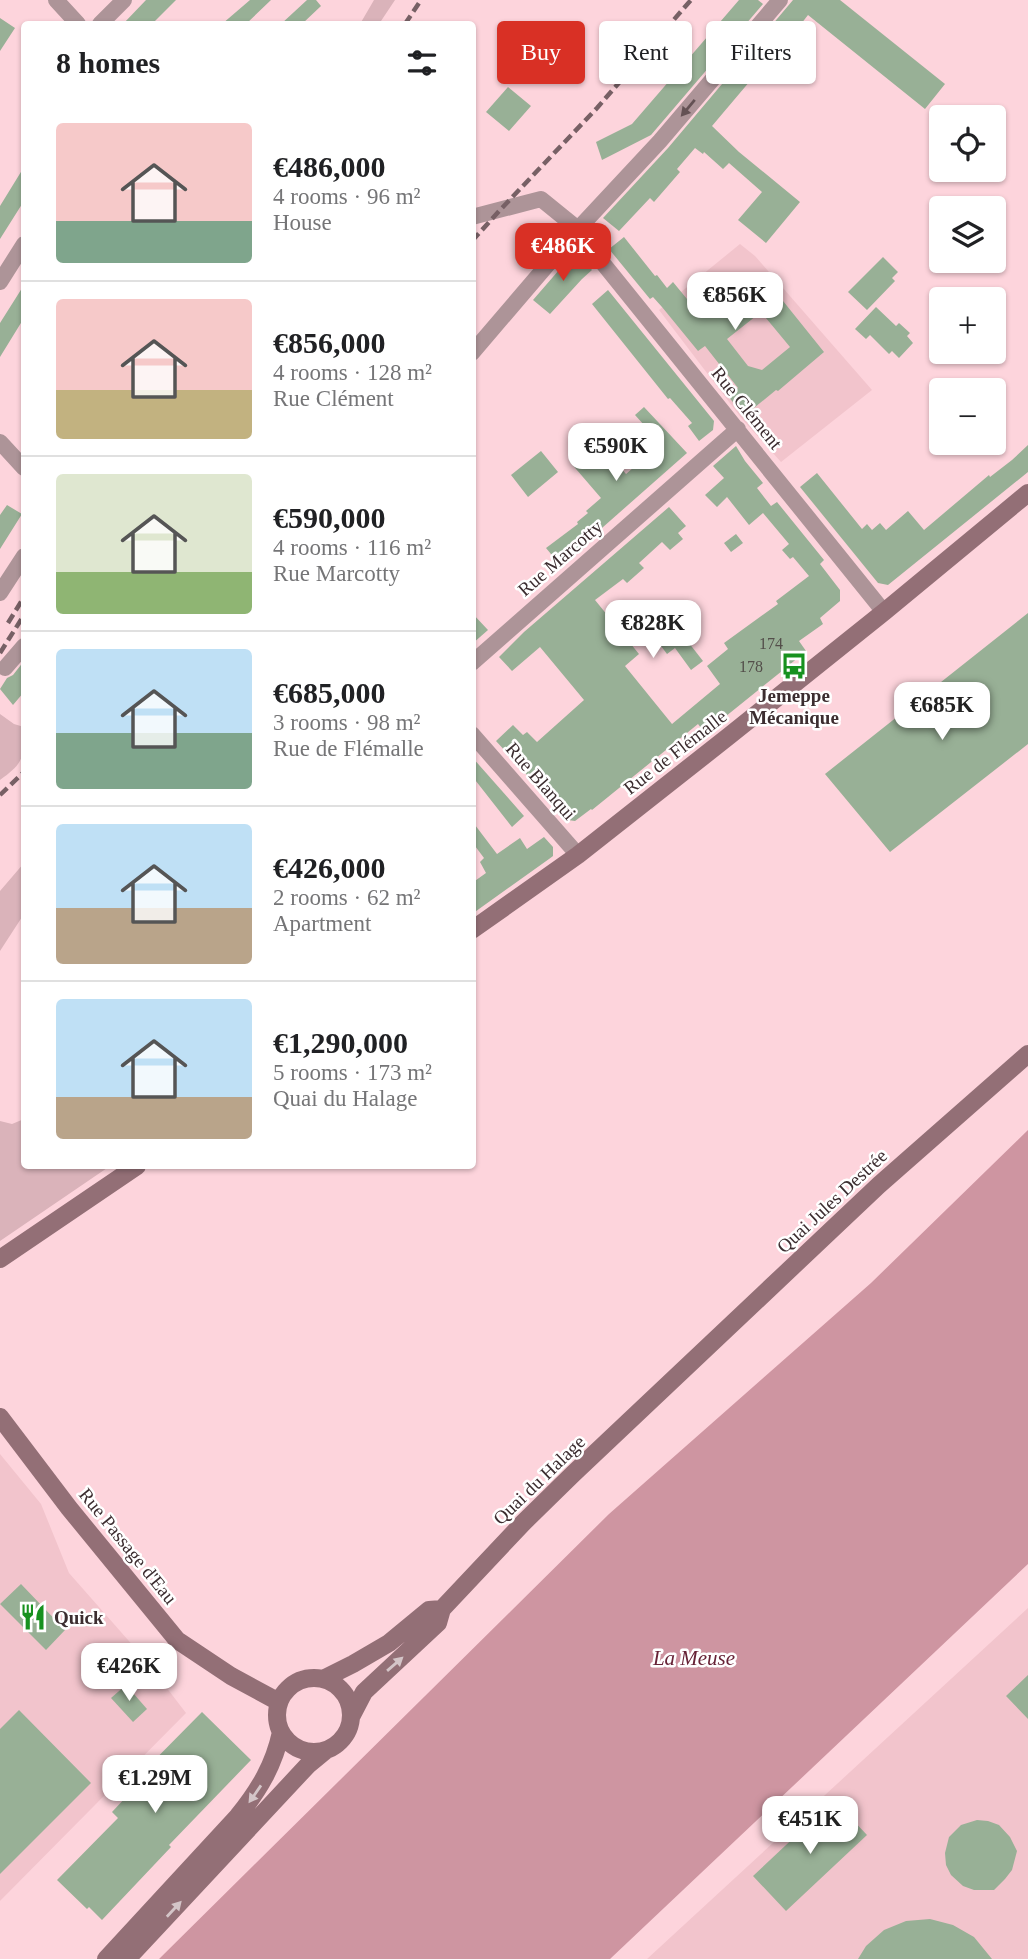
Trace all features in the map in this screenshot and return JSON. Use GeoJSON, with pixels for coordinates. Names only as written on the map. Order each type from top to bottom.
{"type":"FeatureCollection","features":[{"type":"Feature","properties":{"kind":"main road","name":"Rue de Flémalle"},"geometry":{"type":"LineString","coordinates":[[476,927],[578,855],[884,612],[1028,493]]}},
{"type":"Feature","properties":{"kind":"main road","name":"Quai Jules Destrée"},"geometry":{"type":"LineString","coordinates":[[669,1384],[879,1185],[1028,1054]]}},
{"type":"Feature","properties":{"kind":"main road"},"geometry":{"type":"LineString","coordinates":[[0,1259],[132,1169]]}},
{"type":"Feature","properties":{"kind":"main road","name":"Quai du Halage"},"geometry":{"type":"LineString","coordinates":[[127,1959],[308,1765],[344,1738],[364,1692],[438,1623],[442,1609],[523,1523],[669,1384]]}},
{"type":"Feature","properties":{"kind":"main road","name":"Rue Passage d'Eau"},"geometry":{"type":"LineString","coordinates":[[0,1417],[177,1640],[231,1676],[279,1702]]}},
{"type":"Feature","properties":{"kind":"main road","name":"Quai du Halage"},"geometry":{"type":"LineString","coordinates":[[279,1702],[292,1685],[312,1678],[323,1679],[400,1635],[429,1610],[442,1609]]}},
{"type":"Feature","properties":{"kind":"main road"},"geometry":{"type":"LineString","coordinates":[[323,1679],[344,1692],[352,1715]]}},
{"type":"Feature","properties":{"kind":"main road"},"geometry":{"type":"LineString","coordinates":[[279,1702],[278,1722],[281,1732],[294,1746],[303,1751],[325,1751]]}},
{"type":"Feature","properties":{"kind":"main road"},"geometry":{"type":"LineString","coordinates":[[106,1959],[256,1794],[272,1764],[281,1732]]}},
{"type":"Feature","properties":{"kind":"street"},"geometry":{"type":"LineString","coordinates":[[56,0],[75,21]]}},
{"type":"Feature","properties":{"kind":"street"},"geometry":{"type":"LineString","coordinates":[[103,21],[124,0]]}},
{"type":"Feature","properties":{"kind":"street"},"geometry":{"type":"LineString","coordinates":[[476,348],[578,229],[660,141],[780,0]]}},
{"type":"Feature","properties":{"kind":"street","name":"Rue Clément"},"geometry":{"type":"LineString","coordinates":[[476,216],[541,199],[578,229],[884,612]]}},
{"type":"Feature","properties":{"kind":"street"},"geometry":{"type":"LineString","coordinates":[[0,282],[21,249]]}},
{"type":"Feature","properties":{"kind":"street","name":"Rue Marcotty"},"geometry":{"type":"LineString","coordinates":[[476,659],[738,429]]}},
{"type":"Feature","properties":{"kind":"street"},"geometry":{"type":"LineString","coordinates":[[0,442],[21,465]]}},
{"type":"Feature","properties":{"kind":"street"},"geometry":{"type":"LineString","coordinates":[[0,593],[21,561]]}},
{"type":"Feature","properties":{"kind":"street"},"geometry":{"type":"LineString","coordinates":[[5,668],[21,649]]}},
{"type":"Feature","properties":{"kind":"street","name":"Rue Blanqui"},"geometry":{"type":"LineString","coordinates":[[476,739],[578,855]]}},
{"type":"Feature","properties":{"kind":"shaded area"},"geometry":{"type":"Polygon","coordinates":[[[374,0],[395,0],[381,21],[362,21],[374,0]]]}},
{"type":"Feature","properties":{"kind":"shaded area"},"geometry":{"type":"Polygon","coordinates":[[[740,244],[755,256],[872,390],[781,462],[742,419],[659,310],[740,244]]]}},
{"type":"Feature","properties":{"kind":"shaded area"},"geometry":{"type":"Polygon","coordinates":[[[0,714],[21,726],[21,758],[0,780],[0,714]]]}},
{"type":"Feature","properties":{"kind":"shaded area"},"geometry":{"type":"Polygon","coordinates":[[[21,866],[21,919],[0,951],[0,891],[21,866]]]}},
{"type":"Feature","properties":{"kind":"shaded area"},"geometry":{"type":"Polygon","coordinates":[[[21,1120],[21,1169],[106,1169],[0,1241],[0,1121],[12,1124],[21,1120]]]}},
{"type":"Feature","properties":{"kind":"shaded area"},"geometry":{"type":"Polygon","coordinates":[[[0,1454],[41,1504],[69,1573],[143,1657],[186,1713],[0,1901],[0,1454]]]}},
{"type":"Feature","properties":{"kind":"shaded area"},"geometry":{"type":"Polygon","coordinates":[[[1028,1608],[1028,1959],[647,1959],[1028,1608]]]}},
{"type":"Feature","properties":{"kind":"water","name":"La Meuse"},"geometry":{"type":"Polygon","coordinates":[[[1028,1130],[1028,1564],[610,1959],[159,1959],[609,1514],[871,1283],[1028,1130]]]}},
{"type":"Feature","properties":{"kind":"building"},"geometry":{"type":"Polygon","coordinates":[[[146,0],[176,0],[155,21],[126,21],[146,0]]]}},
{"type":"Feature","properties":{"kind":"building"},"geometry":{"type":"Polygon","coordinates":[[[250,0],[271,0],[249,21],[226,21],[250,0]]]}},
{"type":"Feature","properties":{"kind":"building"},"geometry":{"type":"Polygon","coordinates":[[[307,0],[316,0],[321,6],[305,21],[284,21],[307,0]]]}},
{"type":"Feature","properties":{"kind":"building"},"geometry":{"type":"Polygon","coordinates":[[[739,0],[758,0],[763,4],[748,21],[721,21],[739,0]]]}},
{"type":"Feature","properties":{"kind":"building"},"geometry":{"type":"Polygon","coordinates":[[[793,0],[840,0],[945,84],[925,109],[808,15],[803,21],[775,21],[793,0]]]}},
{"type":"Feature","properties":{"kind":"building"},"geometry":{"type":"Polygon","coordinates":[[[0,18],[15,28],[0,51],[0,18]]]}},
{"type":"Feature","properties":{"kind":"building"},"geometry":{"type":"Polygon","coordinates":[[[706,38],[706,71],[651,135],[602,160],[596,142],[632,124],[667,84],[692,84],[692,54],[706,38]]]}},
{"type":"Feature","properties":{"kind":"building"},"geometry":{"type":"Polygon","coordinates":[[[722,84],[747,84],[712,126],[800,202],[766,243],[738,220],[762,192],[729,163],[723,169],[704,152],[703,154],[695,148],[677,169],[680,172],[654,202],[650,198],[619,231],[603,218],[722,84]]]}},
{"type":"Feature","properties":{"kind":"building"},"geometry":{"type":"Polygon","coordinates":[[[508,87],[531,106],[509,131],[486,112],[508,87]]]}},
{"type":"Feature","properties":{"kind":"building"},"geometry":{"type":"Polygon","coordinates":[[[21,172],[21,206],[0,239],[0,206],[21,172]]]}},
{"type":"Feature","properties":{"kind":"building"},"geometry":{"type":"Polygon","coordinates":[[[624,237],[667,288],[673,282],[687,299],[689,297],[705,313],[728,294],[733,300],[740,295],[741,297],[763,280],[824,352],[744,416],[728,396],[738,388],[705,346],[698,351],[609,249],[624,237]],[[761,312],[727,339],[748,366],[762,370],[790,347],[761,312]]]}},
{"type":"Feature","properties":{"kind":"building"},"geometry":{"type":"Polygon","coordinates":[[[572,255],[579,255],[592,270],[550,314],[533,300],[572,255]]]}},
{"type":"Feature","properties":{"kind":"building"},"geometry":{"type":"Polygon","coordinates":[[[883,257],[898,272],[892,278],[895,281],[867,310],[848,292],[883,257]]]}},
{"type":"Feature","properties":{"kind":"building"},"geometry":{"type":"Polygon","coordinates":[[[21,290],[21,323],[0,357],[0,323],[21,290]]]}},
{"type":"Feature","properties":{"kind":"building"},"geometry":{"type":"Polygon","coordinates":[[[608,290],[714,421],[713,430],[699,441],[688,426],[692,423],[670,398],[668,399],[592,304],[608,290]]]}},
{"type":"Feature","properties":{"kind":"building"},"geometry":{"type":"Polygon","coordinates":[[[876,307],[896,326],[899,323],[910,333],[907,336],[913,343],[899,358],[892,351],[889,354],[870,335],[866,339],[855,329],[876,307]]]}},
{"type":"Feature","properties":{"kind":"building"},"geometry":{"type":"Polygon","coordinates":[[[644,407],[687,453],[560,565],[546,548],[578,524],[588,513],[586,511],[601,498],[570,462],[596,439],[626,474],[649,454],[643,447],[654,436],[635,415],[644,407]]]}},
{"type":"Feature","properties":{"kind":"building"},"geometry":{"type":"Polygon","coordinates":[[[1028,445],[1028,472],[888,585],[878,583],[800,487],[817,473],[862,529],[867,524],[872,530],[880,523],[886,530],[908,511],[924,530],[1028,445]]]}},
{"type":"Feature","properties":{"kind":"building"},"geometry":{"type":"Polygon","coordinates":[[[736,446],[763,483],[757,488],[771,506],[777,502],[824,560],[820,564],[840,590],[840,601],[820,618],[823,624],[799,641],[806,651],[705,733],[698,724],[592,810],[575,821],[568,820],[496,741],[513,725],[523,735],[527,732],[537,742],[584,700],[540,647],[512,671],[499,657],[524,632],[669,507],[686,526],[678,533],[683,539],[670,550],[662,542],[639,563],[644,568],[627,583],[623,579],[595,600],[639,654],[625,666],[672,724],[720,684],[707,666],[728,649],[724,643],[778,604],[776,601],[809,576],[793,557],[790,559],[782,550],[789,544],[763,513],[749,525],[727,497],[717,507],[705,495],[724,478],[713,466],[736,446]]]}},
{"type":"Feature","properties":{"kind":"building"},"geometry":{"type":"Polygon","coordinates":[[[541,451],[558,472],[528,497],[511,475],[541,451]]]}},
{"type":"Feature","properties":{"kind":"building"},"geometry":{"type":"Polygon","coordinates":[[[7,505],[21,513],[0,549],[0,515],[7,505]]]}},
{"type":"Feature","properties":{"kind":"building"},"geometry":{"type":"Polygon","coordinates":[[[736,534],[743,543],[731,552],[724,543],[736,534]]]}},
{"type":"Feature","properties":{"kind":"building"},"geometry":{"type":"Polygon","coordinates":[[[675,602],[689,621],[678,629],[703,661],[691,670],[675,648],[667,654],[646,623],[675,602]]]}},
{"type":"Feature","properties":{"kind":"building"},"geometry":{"type":"Polygon","coordinates":[[[1028,613],[1028,744],[890,852],[825,774],[1028,613]]]}},
{"type":"Feature","properties":{"kind":"building"},"geometry":{"type":"Polygon","coordinates":[[[476,617],[488,630],[476,640],[476,617]]]}},
{"type":"Feature","properties":{"kind":"building"},"geometry":{"type":"Polygon","coordinates":[[[21,665],[21,696],[13,705],[0,689],[7,678],[21,665]]]}},
{"type":"Feature","properties":{"kind":"building"},"geometry":{"type":"Polygon","coordinates":[[[476,762],[524,816],[512,827],[476,781],[476,762]]]}},
{"type":"Feature","properties":{"kind":"building"},"geometry":{"type":"Polygon","coordinates":[[[476,826],[497,854],[520,838],[527,849],[544,837],[553,847],[553,856],[476,911],[476,880],[486,873],[480,862],[484,858],[476,847],[476,826]]]}},
{"type":"Feature","properties":{"kind":"building","name":"Quick"},"geometry":{"type":"Polygon","coordinates":[[[21,1584],[65,1630],[46,1650],[0,1604],[21,1584]]]}},
{"type":"Feature","properties":{"kind":"building"},"geometry":{"type":"Polygon","coordinates":[[[1028,1675],[1028,1719],[1006,1696],[1028,1675]]]}},
{"type":"Feature","properties":{"kind":"building"},"geometry":{"type":"Polygon","coordinates":[[[126,1685],[147,1709],[133,1722],[111,1698],[126,1685]]]}},
{"type":"Feature","properties":{"kind":"building"},"geometry":{"type":"Polygon","coordinates":[[[19,1710],[91,1783],[0,1874],[0,1729],[19,1710]]]}},
{"type":"Feature","properties":{"kind":"building"},"geometry":{"type":"Polygon","coordinates":[[[202,1712],[251,1760],[102,1920],[57,1880],[118,1818],[112,1812],[127,1796],[123,1792],[202,1712]]]}},
{"type":"Feature","properties":{"kind":"building"},"geometry":{"type":"Polygon","coordinates":[[[834,1800],[867,1835],[786,1911],[753,1876],[834,1800]]]}},
{"type":"Feature","properties":{"kind":"building"},"geometry":{"type":"Polygon","coordinates":[[[977,1820],[999,1825],[1010,1837],[1017,1851],[1012,1870],[994,1890],[974,1890],[963,1886],[951,1875],[946,1865],[945,1853],[949,1837],[961,1825],[977,1820]]]}},
{"type":"Feature","properties":{"kind":"building"},"geometry":{"type":"Polygon","coordinates":[[[930,1919],[953,1925],[974,1937],[992,1959],[858,1959],[866,1946],[884,1930],[906,1921],[930,1919]]]}},
{"type":"Feature","properties":{"kind":"railway"},"geometry":{"type":"LineString","coordinates":[[407,21],[421,0]]}},
{"type":"Feature","properties":{"kind":"railway"},"geometry":{"type":"LineString","coordinates":[[476,237],[597,108],[691,0]]}},
{"type":"Feature","properties":{"kind":"railway"},"geometry":{"type":"LineString","coordinates":[[8,623],[21,602]]}},
{"type":"Feature","properties":{"kind":"railway"},"geometry":{"type":"LineString","coordinates":[[0,653],[21,620]]}},
{"type":"Feature","properties":{"kind":"railway"},"geometry":{"type":"LineString","coordinates":[[0,795],[21,775]]}},
{"type":"Feature","properties":{"kind":"place","name":"Jemeppe Mécanique"},"geometry":{"type":"Point","coordinates":[794,666]}},
{"type":"Feature","properties":{"kind":"place","name":"Quick"},"geometry":{"type":"Point","coordinates":[33,1617]}}]}
